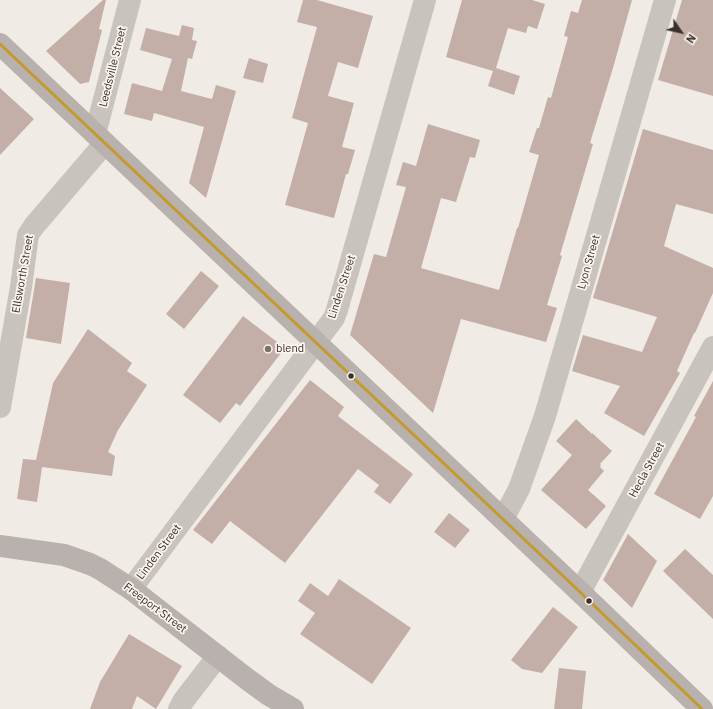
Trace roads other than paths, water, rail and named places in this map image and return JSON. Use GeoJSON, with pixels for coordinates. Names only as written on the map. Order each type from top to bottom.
{"type":"FeatureCollection","features":[{"type":"Feature","properties":{"kind":"main road"},"geometry":{"type":"LineString","coordinates":[[0,44],[702,709]]}},
{"type":"Feature","properties":{"kind":"main road","name":"Freeport Street"},"geometry":{"type":"LineString","coordinates":[[0,546],[64,555],[100,569],[131,589],[258,687],[293,709]]}},
{"type":"Feature","properties":{"kind":"street","name":"Leedsville Street"},"geometry":{"type":"LineString","coordinates":[[100,139],[130,0]]}},
{"type":"Feature","properties":{"kind":"street","name":"Linden Street"},"geometry":{"type":"LineString","coordinates":[[131,589],[334,318],[425,0]]}},
{"type":"Feature","properties":{"kind":"street","name":"Lyon Street"},"geometry":{"type":"LineString","coordinates":[[503,519],[519,489],[545,416],[665,0]]}},
{"type":"Feature","properties":{"kind":"street","name":"Ellsworth Street"},"geometry":{"type":"LineString","coordinates":[[0,407],[22,287],[28,235],[100,139]]}},
{"type":"Feature","properties":{"kind":"street","name":"Hecla Street"},"geometry":{"type":"LineString","coordinates":[[580,592],[713,347]]}},
{"type":"Feature","properties":{"kind":"street"},"geometry":{"type":"LineString","coordinates":[[179,709],[184,700],[218,656]]}},
{"type":"Feature","properties":{"kind":"place","name":"blend"},"geometry":{"type":"Point","coordinates":[268,349]}}]}
